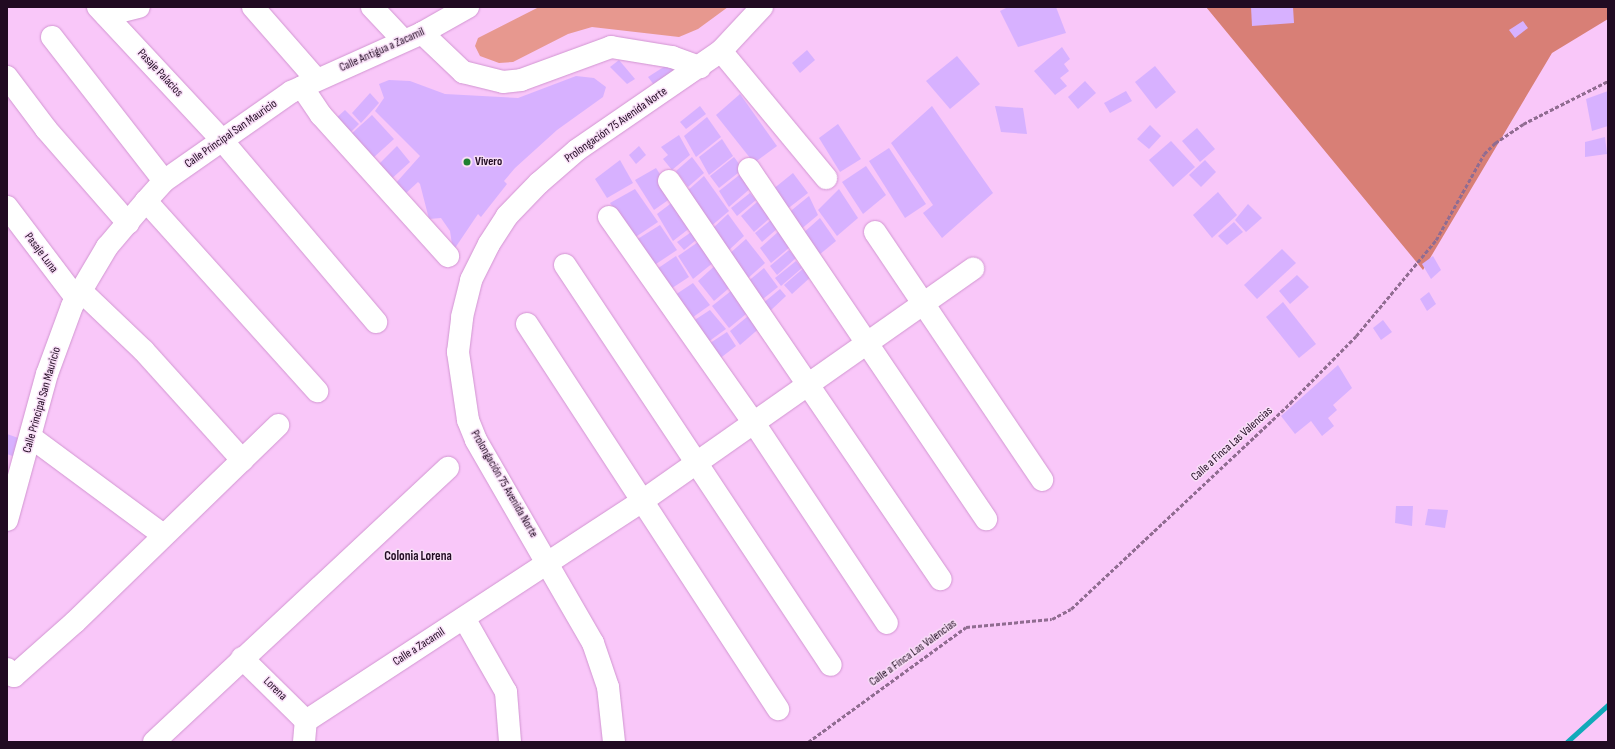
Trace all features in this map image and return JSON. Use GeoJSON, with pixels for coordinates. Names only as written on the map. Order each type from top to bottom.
{"type":"FeatureCollection","features":[{"type":"Feature","properties":{"kind":"street"},"geometry":{"type":"LineString","coordinates":[[102,11],[139,7]]}},
{"type":"Feature","properties":{"kind":"street"},"geometry":{"type":"LineString","coordinates":[[254,7],[309,83],[320,115],[448,256]]}},
{"type":"Feature","properties":{"kind":"street"},"geometry":{"type":"LineString","coordinates":[[372,7],[462,72],[504,82],[521,80],[611,48],[672,57],[700,67]]}},
{"type":"Feature","properties":{"kind":"street","name":"Calle Antigua a Zacamil"},"geometry":{"type":"LineString","coordinates":[[309,83],[412,37],[468,7]]}},
{"type":"Feature","properties":{"kind":"street","name":"Prolongación 75 Avenida Norte"},"geometry":{"type":"LineString","coordinates":[[614,742],[608,687],[593,643],[549,561],[476,440],[468,420],[458,352],[471,280],[507,216],[539,183],[577,150],[700,67],[721,51],[762,7]]}},
{"type":"Feature","properties":{"kind":"street","name":"Pasaje Palacios"},"geometry":{"type":"LineString","coordinates":[[102,11],[222,139],[376,322]]}},
{"type":"Feature","properties":{"kind":"street"},"geometry":{"type":"LineString","coordinates":[[52,37],[164,181]]}},
{"type":"Feature","properties":{"kind":"street"},"geometry":{"type":"LineString","coordinates":[[721,51],[826,178]]}},
{"type":"Feature","properties":{"kind":"street"},"geometry":{"type":"LineString","coordinates":[[7,77],[46,129],[128,223]]}},
{"type":"Feature","properties":{"kind":"street","name":"Calle Principal San Mauricio"},"geometry":{"type":"LineString","coordinates":[[7,520],[12,485],[32,438],[47,374],[78,294],[107,247],[164,181],[222,139],[309,83]]}},
{"type":"Feature","properties":{"kind":"street"},"geometry":{"type":"LineString","coordinates":[[749,169],[986,519]]}},
{"type":"Feature","properties":{"kind":"street"},"geometry":{"type":"LineString","coordinates":[[669,181],[940,579]]}},
{"type":"Feature","properties":{"kind":"street"},"geometry":{"type":"LineString","coordinates":[[146,201],[317,391]]}},
{"type":"Feature","properties":{"kind":"street","name":"Pasaje Luna"},"geometry":{"type":"LineString","coordinates":[[7,207],[78,294],[144,351],[242,460]]}},
{"type":"Feature","properties":{"kind":"street"},"geometry":{"type":"LineString","coordinates":[[609,218],[754,423],[887,623]]}},
{"type":"Feature","properties":{"kind":"street"},"geometry":{"type":"LineString","coordinates":[[876,232],[1042,480]]}},
{"type":"Feature","properties":{"kind":"street"},"geometry":{"type":"LineString","coordinates":[[565,265],[831,665]]}},
{"type":"Feature","properties":{"kind":"street","name":"Calle a Zacamil"},"geometry":{"type":"LineString","coordinates":[[306,721],[641,502],[973,270]]}},
{"type":"Feature","properties":{"kind":"street"},"geometry":{"type":"LineString","coordinates":[[527,324],[641,502],[778,709]]}},
{"type":"Feature","properties":{"kind":"street"},"geometry":{"type":"LineString","coordinates":[[7,669],[14,676],[278,425]]}},
{"type":"Feature","properties":{"kind":"street"},"geometry":{"type":"LineString","coordinates":[[32,438],[163,535]]}},
{"type":"Feature","properties":{"kind":"street"},"geometry":{"type":"LineString","coordinates":[[154,742],[242,658],[448,468]]}},
{"type":"Feature","properties":{"kind":"street"},"geometry":{"type":"LineString","coordinates":[[464,618],[506,692],[510,742]]}},
{"type":"Feature","properties":{"kind":"street","name":"Lorena"},"geometry":{"type":"LineString","coordinates":[[242,658],[306,721]]}},
{"type":"Feature","properties":{"kind":"street"},"geometry":{"type":"LineString","coordinates":[[304,742],[306,721]]}},
{"type":"Feature","properties":{"kind":"path","name":"Calle a Finca Las Valencias"},"geometry":{"type":"LineString","coordinates":[[808,742],[966,627],[1052,619],[1070,609],[1290,403],[1356,336],[1440,235],[1484,154],[1495,143],[1523,124],[1608,81]]}},
{"type":"Feature","properties":{"kind":"shaded area"},"geometry":{"type":"Polygon","coordinates":[[[539,7],[728,7],[698,29],[679,37],[592,27],[568,34],[513,62],[499,63],[480,56],[475,46],[478,38],[539,7]]]}},
{"type":"Feature","properties":{"kind":"shaded area"},"geometry":{"type":"Polygon","coordinates":[[[1206,7],[1608,7],[1608,19],[1552,53],[1423,270],[1206,7]]]}},
{"type":"Feature","properties":{"kind":"building"},"geometry":{"type":"Polygon","coordinates":[[[1008,7],[1056,7],[1066,33],[1018,47],[1000,11],[1008,7]]]}},
{"type":"Feature","properties":{"kind":"building"},"geometry":{"type":"Polygon","coordinates":[[[1251,7],[1293,7],[1294,23],[1252,26],[1251,7]]]}},
{"type":"Feature","properties":{"kind":"building"},"geometry":{"type":"Polygon","coordinates":[[[1523,21],[1528,28],[1515,38],[1509,30],[1523,21]]]}},
{"type":"Feature","properties":{"kind":"building"},"geometry":{"type":"Polygon","coordinates":[[[1062,47],[1070,59],[1064,64],[1069,71],[1060,78],[1067,86],[1055,95],[1034,71],[1062,47]]]}},
{"type":"Feature","properties":{"kind":"building"},"geometry":{"type":"Polygon","coordinates":[[[807,50],[815,60],[800,73],[792,63],[807,50]]]}},
{"type":"Feature","properties":{"kind":"building"},"geometry":{"type":"Polygon","coordinates":[[[957,56],[980,84],[950,109],[926,81],[957,56]]]}},
{"type":"Feature","properties":{"kind":"building"},"geometry":{"type":"Polygon","coordinates":[[[619,60],[635,79],[627,84],[610,67],[619,60]]]}},
{"type":"Feature","properties":{"kind":"building"},"geometry":{"type":"Polygon","coordinates":[[[673,61],[679,68],[654,85],[648,77],[673,61]]]}},
{"type":"Feature","properties":{"kind":"building"},"geometry":{"type":"Polygon","coordinates":[[[1155,66],[1176,92],[1156,109],[1135,82],[1155,66]]]}},
{"type":"Feature","properties":{"kind":"building","name":"Vivero"},"geometry":{"type":"Polygon","coordinates":[[[576,76],[594,78],[606,87],[603,97],[557,130],[515,168],[504,181],[507,184],[481,217],[478,214],[453,251],[450,231],[441,218],[429,219],[420,184],[418,182],[405,194],[395,184],[420,156],[375,111],[384,98],[379,84],[389,80],[410,81],[445,94],[518,98],[576,76]]]}},
{"type":"Feature","properties":{"kind":"building"},"geometry":{"type":"Polygon","coordinates":[[[1085,81],[1096,93],[1078,109],[1068,97],[1085,81]]]}},
{"type":"Feature","properties":{"kind":"building"},"geometry":{"type":"Polygon","coordinates":[[[1126,91],[1132,101],[1110,113],[1104,103],[1126,91]]]}},
{"type":"Feature","properties":{"kind":"building"},"geometry":{"type":"Polygon","coordinates":[[[1608,91],[1608,126],[1592,131],[1586,99],[1608,91]]]}},
{"type":"Feature","properties":{"kind":"building"},"geometry":{"type":"Polygon","coordinates":[[[370,93],[379,103],[361,123],[352,113],[370,93]]]}},
{"type":"Feature","properties":{"kind":"building"},"geometry":{"type":"Polygon","coordinates":[[[740,94],[777,146],[754,163],[716,115],[740,94]]]}},
{"type":"Feature","properties":{"kind":"building"},"geometry":{"type":"Polygon","coordinates":[[[700,106],[706,114],[686,129],[680,122],[700,106]]]}},
{"type":"Feature","properties":{"kind":"building"},"geometry":{"type":"Polygon","coordinates":[[[932,106],[993,193],[942,238],[923,213],[933,205],[891,143],[932,106]]]}},
{"type":"Feature","properties":{"kind":"building"},"geometry":{"type":"Polygon","coordinates":[[[995,106],[1023,108],[1027,134],[1001,132],[995,106]]]}},
{"type":"Feature","properties":{"kind":"building"},"geometry":{"type":"Polygon","coordinates":[[[345,110],[359,124],[349,134],[334,120],[345,110]]]}},
{"type":"Feature","properties":{"kind":"building"},"geometry":{"type":"Polygon","coordinates":[[[372,115],[394,139],[373,158],[351,134],[372,115]]]}},
{"type":"Feature","properties":{"kind":"building"},"geometry":{"type":"Polygon","coordinates":[[[707,117],[721,137],[696,157],[684,136],[707,117]]]}},
{"type":"Feature","properties":{"kind":"building"},"geometry":{"type":"Polygon","coordinates":[[[838,124],[861,159],[840,172],[819,138],[838,124]]]}},
{"type":"Feature","properties":{"kind":"building"},"geometry":{"type":"Polygon","coordinates":[[[1150,125],[1161,136],[1149,149],[1137,139],[1150,125]]]}},
{"type":"Feature","properties":{"kind":"building"},"geometry":{"type":"Polygon","coordinates":[[[1197,128],[1215,149],[1200,162],[1182,141],[1197,128]]]}},
{"type":"Feature","properties":{"kind":"building"},"geometry":{"type":"Polygon","coordinates":[[[679,135],[690,155],[672,170],[663,159],[668,155],[661,147],[679,135]]]}},
{"type":"Feature","properties":{"kind":"building"},"geometry":{"type":"Polygon","coordinates":[[[1605,137],[1607,154],[1585,157],[1585,142],[1605,137]]]}},
{"type":"Feature","properties":{"kind":"building"},"geometry":{"type":"Polygon","coordinates":[[[722,139],[733,156],[709,175],[699,157],[722,139]]]}},
{"type":"Feature","properties":{"kind":"building"},"geometry":{"type":"Polygon","coordinates":[[[1171,141],[1195,167],[1173,187],[1149,160],[1171,141]]]}},
{"type":"Feature","properties":{"kind":"building"},"geometry":{"type":"Polygon","coordinates":[[[397,146],[410,162],[388,182],[375,168],[397,146]]]}},
{"type":"Feature","properties":{"kind":"building"},"geometry":{"type":"Polygon","coordinates":[[[639,146],[646,155],[636,164],[629,155],[639,146]]]}},
{"type":"Feature","properties":{"kind":"building"},"geometry":{"type":"Polygon","coordinates":[[[889,148],[926,204],[905,218],[869,161],[889,148]]]}},
{"type":"Feature","properties":{"kind":"building"},"geometry":{"type":"Polygon","coordinates":[[[692,157],[704,173],[688,187],[676,171],[692,157]]]}},
{"type":"Feature","properties":{"kind":"building"},"geometry":{"type":"Polygon","coordinates":[[[734,157],[743,169],[719,188],[710,176],[734,157]]]}},
{"type":"Feature","properties":{"kind":"building"},"geometry":{"type":"Polygon","coordinates":[[[620,160],[633,183],[607,198],[595,179],[620,160]]]}},
{"type":"Feature","properties":{"kind":"building"},"geometry":{"type":"Polygon","coordinates":[[[1205,160],[1216,172],[1201,187],[1189,175],[1205,160]]]}},
{"type":"Feature","properties":{"kind":"building"},"geometry":{"type":"Polygon","coordinates":[[[866,166],[886,195],[863,214],[842,182],[866,166]]]}},
{"type":"Feature","properties":{"kind":"building"},"geometry":{"type":"Polygon","coordinates":[[[656,168],[674,196],[654,210],[635,180],[656,168]]]}},
{"type":"Feature","properties":{"kind":"building"},"geometry":{"type":"Polygon","coordinates":[[[743,172],[752,187],[729,207],[719,191],[743,172]]]}},
{"type":"Feature","properties":{"kind":"building"},"geometry":{"type":"Polygon","coordinates":[[[793,173],[808,193],[786,210],[772,190],[793,173]]]}},
{"type":"Feature","properties":{"kind":"building"},"geometry":{"type":"Polygon","coordinates":[[[704,176],[729,211],[710,227],[686,192],[704,176]]]}},
{"type":"Feature","properties":{"kind":"building"},"geometry":{"type":"Polygon","coordinates":[[[635,189],[658,222],[634,238],[610,203],[635,189]]]}},
{"type":"Feature","properties":{"kind":"building"},"geometry":{"type":"Polygon","coordinates":[[[839,189],[858,218],[837,236],[818,210],[839,189]]]}},
{"type":"Feature","properties":{"kind":"building"},"geometry":{"type":"Polygon","coordinates":[[[1218,192],[1237,215],[1212,238],[1193,215],[1218,192]]]}},
{"type":"Feature","properties":{"kind":"building"},"geometry":{"type":"Polygon","coordinates":[[[750,193],[756,200],[737,216],[731,208],[750,193]]]}},
{"type":"Feature","properties":{"kind":"building"},"geometry":{"type":"Polygon","coordinates":[[[809,196],[818,215],[800,230],[787,214],[809,196]]]}},
{"type":"Feature","properties":{"kind":"building"},"geometry":{"type":"Polygon","coordinates":[[[678,198],[695,224],[673,241],[657,214],[678,198]]]}},
{"type":"Feature","properties":{"kind":"building"},"geometry":{"type":"Polygon","coordinates":[[[757,202],[770,218],[754,232],[741,216],[757,202]]]}},
{"type":"Feature","properties":{"kind":"building"},"geometry":{"type":"Polygon","coordinates":[[[1248,204],[1262,218],[1246,232],[1235,220],[1248,204]]]}},
{"type":"Feature","properties":{"kind":"building"},"geometry":{"type":"Polygon","coordinates":[[[728,214],[744,236],[729,250],[711,230],[728,214]]]}},
{"type":"Feature","properties":{"kind":"building"},"geometry":{"type":"Polygon","coordinates":[[[820,218],[836,241],[819,255],[801,235],[820,218]]]}},
{"type":"Feature","properties":{"kind":"building"},"geometry":{"type":"Polygon","coordinates":[[[771,220],[778,228],[762,242],[755,233],[771,220]]]}},
{"type":"Feature","properties":{"kind":"building"},"geometry":{"type":"Polygon","coordinates":[[[1234,222],[1243,232],[1227,245],[1218,236],[1234,222]]]}},
{"type":"Feature","properties":{"kind":"building"},"geometry":{"type":"Polygon","coordinates":[[[660,225],[677,250],[653,266],[636,240],[660,225]]]}},
{"type":"Feature","properties":{"kind":"building"},"geometry":{"type":"Polygon","coordinates":[[[697,228],[702,235],[684,250],[677,242],[697,228]]]}},
{"type":"Feature","properties":{"kind":"building"},"geometry":{"type":"Polygon","coordinates":[[[779,231],[790,247],[771,263],[760,248],[779,231]]]}},
{"type":"Feature","properties":{"kind":"building"},"geometry":{"type":"Polygon","coordinates":[[[746,239],[765,263],[747,279],[728,255],[746,239]]]}},
{"type":"Feature","properties":{"kind":"building"},"geometry":{"type":"Polygon","coordinates":[[[701,240],[719,258],[693,279],[678,256],[701,240]]]}},
{"type":"Feature","properties":{"kind":"building"},"geometry":{"type":"Polygon","coordinates":[[[1282,249],[1296,263],[1257,299],[1244,285],[1282,249]]]}},
{"type":"Feature","properties":{"kind":"building"},"geometry":{"type":"Polygon","coordinates":[[[789,250],[796,258],[777,275],[770,266],[789,250]]]}},
{"type":"Feature","properties":{"kind":"building"},"geometry":{"type":"Polygon","coordinates":[[[676,256],[689,277],[666,292],[654,271],[676,256]]]}},
{"type":"Feature","properties":{"kind":"building"},"geometry":{"type":"Polygon","coordinates":[[[1433,256],[1441,270],[1431,279],[1422,264],[1433,256]]]}},
{"type":"Feature","properties":{"kind":"building"},"geometry":{"type":"Polygon","coordinates":[[[796,261],[802,268],[781,286],[775,278],[796,261]]]}},
{"type":"Feature","properties":{"kind":"building"},"geometry":{"type":"Polygon","coordinates":[[[719,262],[735,283],[714,301],[698,281],[719,262]]]}},
{"type":"Feature","properties":{"kind":"building"},"geometry":{"type":"Polygon","coordinates":[[[806,266],[813,275],[792,294],[784,285],[806,266]]]}},
{"type":"Feature","properties":{"kind":"building"},"geometry":{"type":"Polygon","coordinates":[[[764,268],[778,287],[759,302],[746,283],[764,268]]]}},
{"type":"Feature","properties":{"kind":"building"},"geometry":{"type":"Polygon","coordinates":[[[1297,275],[1309,287],[1290,304],[1279,291],[1297,275]]]}},
{"type":"Feature","properties":{"kind":"building"},"geometry":{"type":"Polygon","coordinates":[[[693,283],[710,305],[689,320],[672,297],[693,283]]]}},
{"type":"Feature","properties":{"kind":"building"},"geometry":{"type":"Polygon","coordinates":[[[736,287],[751,310],[729,328],[712,306],[736,287]]]}},
{"type":"Feature","properties":{"kind":"building"},"geometry":{"type":"Polygon","coordinates":[[[780,289],[786,296],[769,312],[762,304],[780,289]]]}},
{"type":"Feature","properties":{"kind":"building"},"geometry":{"type":"Polygon","coordinates":[[[1429,292],[1436,304],[1427,311],[1420,299],[1429,292]]]}},
{"type":"Feature","properties":{"kind":"building"},"geometry":{"type":"Polygon","coordinates":[[[1283,302],[1316,344],[1299,358],[1266,317],[1283,302]]]}},
{"type":"Feature","properties":{"kind":"building"},"geometry":{"type":"Polygon","coordinates":[[[710,310],[726,329],[704,345],[690,323],[710,310]]]}},
{"type":"Feature","properties":{"kind":"building"},"geometry":{"type":"Polygon","coordinates":[[[753,312],[762,326],[740,345],[730,331],[753,312]]]}},
{"type":"Feature","properties":{"kind":"building"},"geometry":{"type":"Polygon","coordinates":[[[1383,320],[1392,332],[1381,340],[1373,328],[1383,320]]]}},
{"type":"Feature","properties":{"kind":"building"},"geometry":{"type":"Polygon","coordinates":[[[727,332],[736,346],[714,363],[704,347],[727,332]]]}},
{"type":"Feature","properties":{"kind":"building"},"geometry":{"type":"Polygon","coordinates":[[[1338,365],[1352,388],[1333,405],[1337,410],[1328,418],[1334,426],[1322,436],[1311,421],[1295,434],[1281,416],[1338,365]]]}},
{"type":"Feature","properties":{"kind":"building"},"geometry":{"type":"Polygon","coordinates":[[[7,434],[24,440],[18,458],[7,454],[7,434]]]}},
{"type":"Feature","properties":{"kind":"building"},"geometry":{"type":"Polygon","coordinates":[[[1396,506],[1413,506],[1412,526],[1395,523],[1396,506]]]}},
{"type":"Feature","properties":{"kind":"building"},"geometry":{"type":"Polygon","coordinates":[[[1428,509],[1448,510],[1445,528],[1425,525],[1428,509]]]}},
{"type":"Feature","properties":{"kind":"waterway"},"geometry":{"type":"LineString","coordinates":[[1567,742],[1608,705]]}},
{"type":"Feature","properties":{"kind":"place","name":"Vivero"},"geometry":{"type":"Point","coordinates":[467,162]}},
{"type":"Feature","properties":{"kind":"district","name":"Colonia Lorena"},"geometry":{"type":"Point","coordinates":[418,556]}}]}
